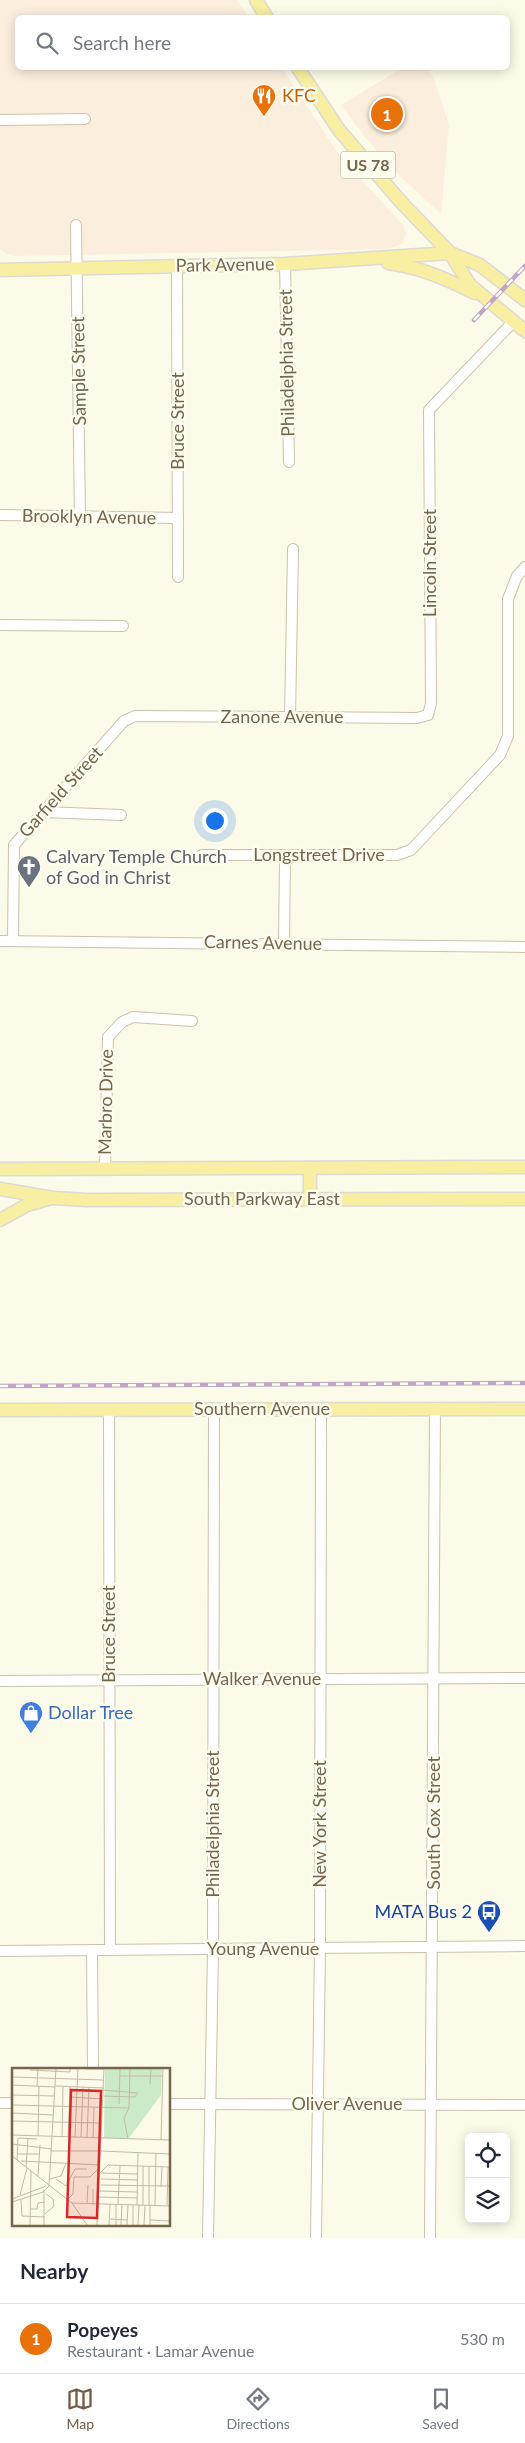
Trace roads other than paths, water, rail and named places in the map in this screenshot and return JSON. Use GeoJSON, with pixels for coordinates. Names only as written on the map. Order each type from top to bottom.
{"type":"FeatureCollection","features":[{"type":"Feature","properties":{"kind":"main road"},"geometry":{"type":"LineString","coordinates":[[256,0],[264,15]]}},
{"type":"Feature","properties":{"kind":"main road","name":"US 78"},"geometry":{"type":"LineString","coordinates":[[299,70],[356,150],[401,202],[450,253],[470,285],[525,331]]}},
{"type":"Feature","properties":{"kind":"main road","name":"US 78"},"geometry":{"type":"LineString","coordinates":[[450,253],[480,265],[525,300]]}},
{"type":"Feature","properties":{"kind":"main road","name":"Park Avenue"},"geometry":{"type":"LineString","coordinates":[[0,270],[285,264],[450,253]]}},
{"type":"Feature","properties":{"kind":"main road"},"geometry":{"type":"LineString","coordinates":[[361,260],[412,266],[431,272],[486,299]]}},
{"type":"Feature","properties":{"kind":"main road","name":"South Parkway East"},"geometry":{"type":"LineString","coordinates":[[0,1169],[525,1167]]}},
{"type":"Feature","properties":{"kind":"main road"},"geometry":{"type":"LineString","coordinates":[[310,1168],[310,1199]]}},
{"type":"Feature","properties":{"kind":"main road","name":"South Parkway East"},"geometry":{"type":"LineString","coordinates":[[0,1189],[53,1198],[525,1199]]}},
{"type":"Feature","properties":{"kind":"main road"},"geometry":{"type":"LineString","coordinates":[[0,1220],[27,1205],[53,1198]]}},
{"type":"Feature","properties":{"kind":"main road","name":"Southern Avenue"},"geometry":{"type":"LineString","coordinates":[[0,1410],[525,1409]]}},
{"type":"Feature","properties":{"kind":"street"},"geometry":{"type":"LineString","coordinates":[[0,120],[85,119]]}},
{"type":"Feature","properties":{"kind":"street","name":"Sample Street"},"geometry":{"type":"LineString","coordinates":[[76,225],[80,517]]}},
{"type":"Feature","properties":{"kind":"street","name":"Philadelphia Street"},"geometry":{"type":"LineString","coordinates":[[285,264],[289,462]]}},
{"type":"Feature","properties":{"kind":"street","name":"Bruce Street"},"geometry":{"type":"LineString","coordinates":[[177,266],[178,577]]}},
{"type":"Feature","properties":{"kind":"street","name":"Lincoln Street"},"geometry":{"type":"LineString","coordinates":[[428,715],[430,703],[429,410],[513,322]]}},
{"type":"Feature","properties":{"kind":"street","name":"Brooklyn Avenue"},"geometry":{"type":"LineString","coordinates":[[0,515],[178,518]]}},
{"type":"Feature","properties":{"kind":"street"},"geometry":{"type":"LineString","coordinates":[[290,717],[293,549]]}},
{"type":"Feature","properties":{"kind":"street","name":"Longstreet Drive"},"geometry":{"type":"LineString","coordinates":[[202,855],[397,856],[411,850],[500,755],[508,736],[508,599],[517,576],[525,567]]}},
{"type":"Feature","properties":{"kind":"street"},"geometry":{"type":"LineString","coordinates":[[0,625],[124,626]]}},
{"type":"Feature","properties":{"kind":"street","name":"Zanone Avenue"},"geometry":{"type":"LineString","coordinates":[[135,716],[417,718],[428,715]]}},
{"type":"Feature","properties":{"kind":"street","name":"Garfield Street"},"geometry":{"type":"LineString","coordinates":[[13,941],[14,845],[124,722],[135,716]]}},
{"type":"Feature","properties":{"kind":"street"},"geometry":{"type":"LineString","coordinates":[[42,812],[121,815]]}},
{"type":"Feature","properties":{"kind":"street"},"geometry":{"type":"LineString","coordinates":[[284,856],[284,943]]}},
{"type":"Feature","properties":{"kind":"street","name":"Carnes Avenue"},"geometry":{"type":"LineString","coordinates":[[0,941],[525,947]]}},
{"type":"Feature","properties":{"kind":"street","name":"Marbro Drive"},"geometry":{"type":"LineString","coordinates":[[105,1168],[108,1037],[122,1022],[133,1017],[192,1021]]}},
{"type":"Feature","properties":{"kind":"street","name":"South Cox Street"},"geometry":{"type":"LineString","coordinates":[[430,2238],[434,1947],[435,1408]]}},
{"type":"Feature","properties":{"kind":"street","name":"Bruce Street"},"geometry":{"type":"LineString","coordinates":[[109,1409],[110,1950]]}},
{"type":"Feature","properties":{"kind":"street","name":"Philadelphia Street"},"geometry":{"type":"LineString","coordinates":[[208,2238],[213,1949],[214,1409]]}},
{"type":"Feature","properties":{"kind":"street","name":"New York Street"},"geometry":{"type":"LineString","coordinates":[[316,2238],[320,1949],[321,1409]]}},
{"type":"Feature","properties":{"kind":"street","name":"Walker Avenue"},"geometry":{"type":"LineString","coordinates":[[0,1681],[525,1678]]}},
{"type":"Feature","properties":{"kind":"street","name":"Young Avenue"},"geometry":{"type":"LineString","coordinates":[[0,1951],[525,1946]]}},
{"type":"Feature","properties":{"kind":"street"},"geometry":{"type":"LineString","coordinates":[[92,1950],[93,2068]]}},
{"type":"Feature","properties":{"kind":"street","name":"Oliver Avenue"},"geometry":{"type":"LineString","coordinates":[[170,2104],[525,2104]]}},
{"type":"Feature","properties":{"kind":"railway"},"geometry":{"type":"LineString","coordinates":[[474,320],[525,266]]}},
{"type":"Feature","properties":{"kind":"railway"},"geometry":{"type":"LineString","coordinates":[[0,1386],[525,1383]]}},
{"type":"Feature","properties":{"kind":"place","name":"Popeyes"},"geometry":{"type":"Point","coordinates":[387,114]}},
{"type":"Feature","properties":{"kind":"place","name":"KFC"},"geometry":{"type":"Point","coordinates":[264,117]}},
{"type":"Feature","properties":{"kind":"place","name":"Calvary Temple Church of God in Christ"},"geometry":{"type":"Point","coordinates":[29,888]}},
{"type":"Feature","properties":{"kind":"place","name":"Dollar Tree"},"geometry":{"type":"Point","coordinates":[31,1734]}},
{"type":"Feature","properties":{"kind":"place","name":"MATA Bus 2"},"geometry":{"type":"Point","coordinates":[489,1933]}}]}
